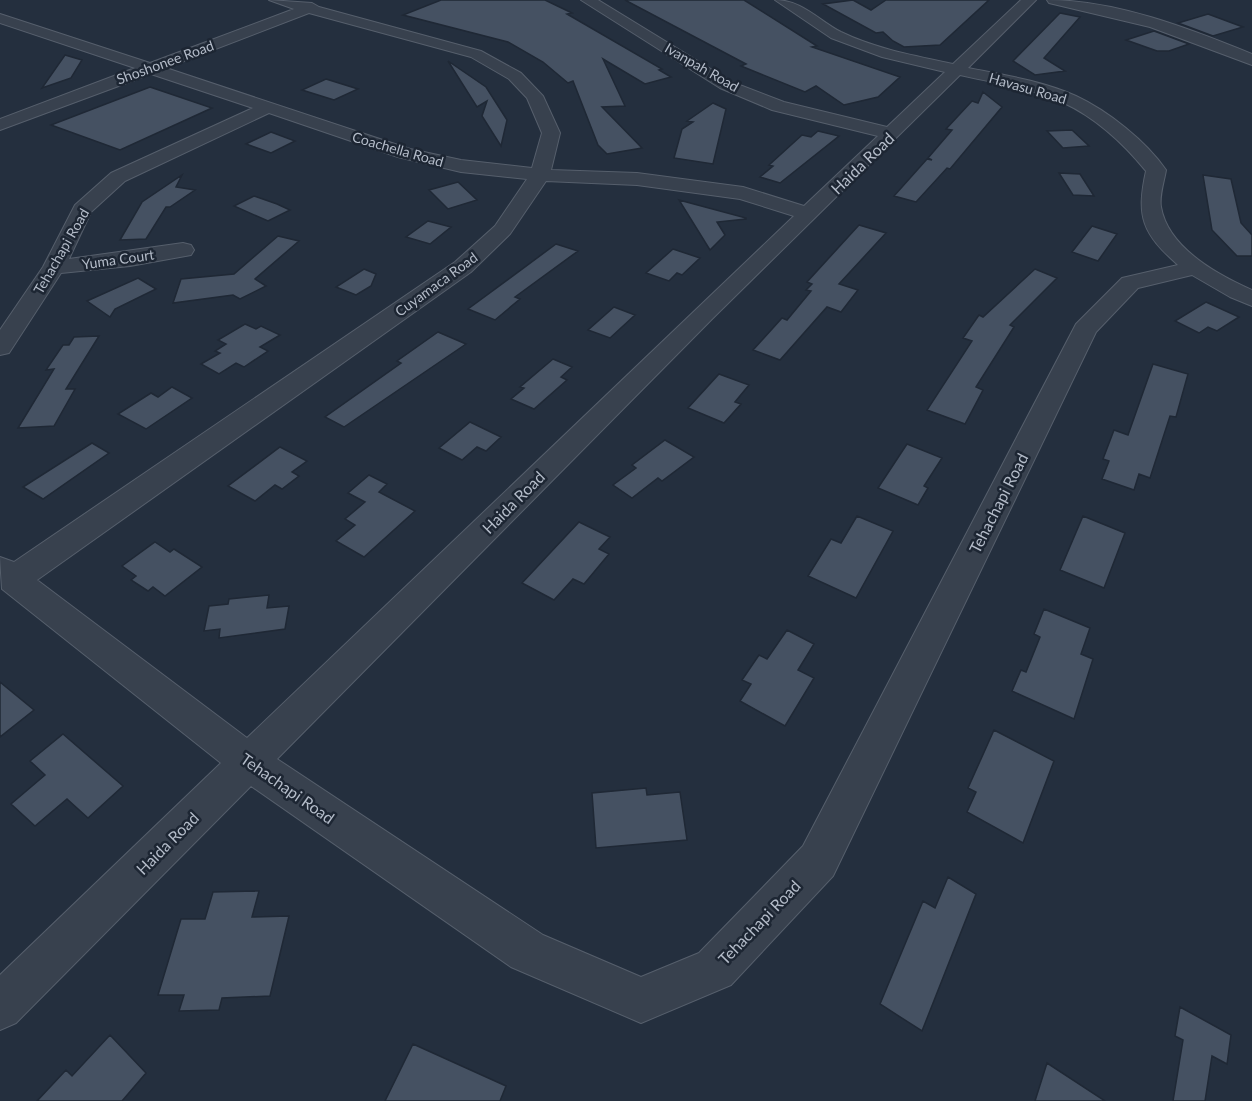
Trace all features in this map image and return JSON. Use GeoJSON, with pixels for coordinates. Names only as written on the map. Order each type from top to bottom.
{"type":"FeatureCollection","features":[{"type":"Feature","properties":{"kind":"street","name":"Cuyamaca Road"},"geometry":{"type":"LineString","coordinates":[[7,574],[463,267],[503,230],[540,175],[551,133],[535,96],[515,76],[476,54],[276,0]]}},
{"type":"Feature","properties":{"kind":"street","name":"Shoshonee Road"},"geometry":{"type":"LineString","coordinates":[[0,125],[330,0]]}},
{"type":"Feature","properties":{"kind":"street","name":"Ivanpah Road"},"geometry":{"type":"LineString","coordinates":[[588,0],[726,84],[778,106],[893,134]]}},
{"type":"Feature","properties":{"kind":"street","name":"Haida Road"},"geometry":{"type":"LineString","coordinates":[[0,1006],[1029,0]]}},
{"type":"Feature","properties":{"kind":"street"},"geometry":{"type":"LineString","coordinates":[[1054,0],[1146,21],[1216,44],[1252,60]]}},
{"type":"Feature","properties":{"kind":"street","name":"Havasu Road"},"geometry":{"type":"LineString","coordinates":[[790,1],[846,39],[887,54],[1033,87],[1071,100],[1129,139],[1156,170],[1150,207],[1163,240],[1196,267],[1252,299]]}},
{"type":"Feature","properties":{"kind":"street","name":"Coachella Road"},"geometry":{"type":"LineString","coordinates":[[0,18],[405,153],[461,166],[540,175],[637,179],[743,193],[809,214]]}},
{"type":"Feature","properties":{"kind":"street"},"geometry":{"type":"LineString","coordinates":[[0,30],[19,24]]}},
{"type":"Feature","properties":{"kind":"street","name":"Tehachapi Road"},"geometry":{"type":"LineString","coordinates":[[0,348],[54,267],[82,209],[118,177],[267,108]]}},
{"type":"Feature","properties":{"kind":"street","name":"Yuma Court"},"geometry":{"type":"LineString","coordinates":[[54,267],[130,259],[183,250]]}},
{"type":"Feature","properties":{"kind":"street","name":"Tehachapi Road"},"geometry":{"type":"LineString","coordinates":[[7,574],[249,762],[527,951],[641,1000],[715,969],[818,861],[1085,328],[1130,283],[1196,267]]}},
{"type":"Feature","properties":{"kind":"building"},"geometry":{"type":"Polygon","coordinates":[[[441,0],[545,0],[572,13],[567,14],[662,69],[659,70],[671,77],[645,84],[603,59],[625,106],[602,107],[642,148],[607,154],[598,145],[573,81],[568,83],[543,62],[508,42],[403,15],[441,0]]]}},
{"type":"Feature","properties":{"kind":"building"},"geometry":{"type":"Polygon","coordinates":[[[625,0],[744,0],[817,46],[812,47],[900,77],[878,97],[844,105],[816,86],[805,92],[741,66],[746,64],[625,0]]]}},
{"type":"Feature","properties":{"kind":"building"},"geometry":{"type":"Polygon","coordinates":[[[853,0],[871,10],[886,0],[989,0],[940,45],[904,47],[883,32],[876,33],[823,4],[853,0]]]}},
{"type":"Feature","properties":{"kind":"building"},"geometry":{"type":"Polygon","coordinates":[[[1060,13],[1080,17],[1044,58],[1065,71],[1035,75],[1013,61],[1060,13]]]}},
{"type":"Feature","properties":{"kind":"building"},"geometry":{"type":"Polygon","coordinates":[[[1208,14],[1243,27],[1213,36],[1178,23],[1208,14]]]}},
{"type":"Feature","properties":{"kind":"building"},"geometry":{"type":"Polygon","coordinates":[[[1154,31],[1189,44],[1169,51],[1157,51],[1126,40],[1154,31]]]}},
{"type":"Feature","properties":{"kind":"building"},"geometry":{"type":"Polygon","coordinates":[[[65,55],[82,60],[71,78],[42,88],[65,55]]]}},
{"type":"Feature","properties":{"kind":"building"},"geometry":{"type":"Polygon","coordinates":[[[448,61],[486,87],[507,120],[501,146],[482,116],[487,101],[477,107],[448,61]]]}},
{"type":"Feature","properties":{"kind":"building"},"geometry":{"type":"Polygon","coordinates":[[[326,79],[358,89],[334,100],[302,90],[326,79]]]}},
{"type":"Feature","properties":{"kind":"building"},"geometry":{"type":"Polygon","coordinates":[[[150,87],[212,108],[120,150],[51,125],[150,87]]]}},
{"type":"Feature","properties":{"kind":"building"},"geometry":{"type":"Polygon","coordinates":[[[983,92],[1002,107],[950,169],[947,168],[916,202],[894,196],[927,159],[932,160],[928,158],[952,130],[946,129],[972,101],[978,103],[983,92]]]}},
{"type":"Feature","properties":{"kind":"building"},"geometry":{"type":"Polygon","coordinates":[[[713,103],[726,109],[713,164],[674,158],[682,129],[693,122],[687,121],[713,103]]]}},
{"type":"Feature","properties":{"kind":"building"},"geometry":{"type":"Polygon","coordinates":[[[1072,130],[1089,146],[1063,148],[1047,131],[1072,130]]]}},
{"type":"Feature","properties":{"kind":"building"},"geometry":{"type":"Polygon","coordinates":[[[818,131],[839,136],[780,183],[760,177],[773,166],[769,165],[802,135],[811,137],[818,131]]]}},
{"type":"Feature","properties":{"kind":"building"},"geometry":{"type":"Polygon","coordinates":[[[271,132],[295,141],[271,153],[246,144],[271,132]]]}},
{"type":"Feature","properties":{"kind":"building"},"geometry":{"type":"Polygon","coordinates":[[[1059,173],[1080,174],[1094,196],[1073,195],[1059,173]]]}},
{"type":"Feature","properties":{"kind":"building"},"geometry":{"type":"Polygon","coordinates":[[[182,175],[176,187],[195,190],[170,207],[166,207],[146,239],[120,240],[142,202],[182,175]]]}},
{"type":"Feature","properties":{"kind":"building"},"geometry":{"type":"Polygon","coordinates":[[[1203,175],[1231,179],[1241,223],[1252,235],[1252,256],[1237,256],[1212,230],[1203,175]]]}},
{"type":"Feature","properties":{"kind":"building"},"geometry":{"type":"Polygon","coordinates":[[[458,182],[477,200],[448,209],[429,190],[458,182]]]}},
{"type":"Feature","properties":{"kind":"building"},"geometry":{"type":"Polygon","coordinates":[[[254,196],[290,210],[268,221],[234,206],[254,196]]]}},
{"type":"Feature","properties":{"kind":"building"},"geometry":{"type":"Polygon","coordinates":[[[679,200],[746,219],[717,222],[725,235],[710,250],[679,200]]]}},
{"type":"Feature","properties":{"kind":"building"},"geometry":{"type":"Polygon","coordinates":[[[428,221],[451,227],[430,244],[406,237],[428,221]]]}},
{"type":"Feature","properties":{"kind":"building"},"geometry":{"type":"Polygon","coordinates":[[[859,225],[886,233],[839,284],[858,290],[841,312],[827,307],[780,360],[753,350],[782,318],[787,320],[811,291],[806,290],[812,284],[807,282],[859,225]]]}},
{"type":"Feature","properties":{"kind":"building"},"geometry":{"type":"Polygon","coordinates":[[[1092,226],[1117,234],[1098,261],[1072,252],[1092,226]]]}},
{"type":"Feature","properties":{"kind":"building"},"geometry":{"type":"Polygon","coordinates":[[[278,236],[299,241],[255,279],[266,286],[240,299],[233,295],[173,303],[181,279],[234,274],[278,236]]]}},
{"type":"Feature","properties":{"kind":"building"},"geometry":{"type":"Polygon","coordinates":[[[556,244],[578,251],[515,297],[520,299],[495,320],[468,309],[556,244]]]}},
{"type":"Feature","properties":{"kind":"building"},"geometry":{"type":"Polygon","coordinates":[[[673,249],[700,258],[682,275],[677,273],[669,281],[646,273],[673,249]]]}},
{"type":"Feature","properties":{"kind":"building"},"geometry":{"type":"Polygon","coordinates":[[[364,269],[376,274],[371,286],[356,295],[336,287],[364,269]]]}},
{"type":"Feature","properties":{"kind":"building"},"geometry":{"type":"Polygon","coordinates":[[[1035,269],[1057,278],[1010,325],[1014,327],[976,387],[983,390],[965,424],[927,410],[972,341],[963,338],[979,315],[983,317],[1035,269]]]}},
{"type":"Feature","properties":{"kind":"building"},"geometry":{"type":"Polygon","coordinates":[[[138,278],[156,289],[115,309],[110,317],[87,301],[138,278]]]}},
{"type":"Feature","properties":{"kind":"building"},"geometry":{"type":"Polygon","coordinates":[[[1206,302],[1239,317],[1217,331],[1208,327],[1199,333],[1175,321],[1206,302]]]}},
{"type":"Feature","properties":{"kind":"building"},"geometry":{"type":"Polygon","coordinates":[[[614,307],[635,315],[610,338],[588,330],[614,307]]]}},
{"type":"Feature","properties":{"kind":"building"},"geometry":{"type":"Polygon","coordinates":[[[245,324],[256,329],[261,326],[280,335],[260,347],[268,351],[244,367],[236,363],[219,374],[201,364],[220,353],[215,351],[226,344],[218,340],[245,324]]]}},
{"type":"Feature","properties":{"kind":"building"},"geometry":{"type":"Polygon","coordinates":[[[438,332],[466,344],[344,427],[325,417],[401,363],[397,361],[438,332]]]}},
{"type":"Feature","properties":{"kind":"building"},"geometry":{"type":"Polygon","coordinates":[[[99,336],[66,389],[75,389],[54,426],[18,428],[54,369],[46,370],[63,345],[69,345],[74,337],[99,336]]]}},
{"type":"Feature","properties":{"kind":"building"},"geometry":{"type":"Polygon","coordinates":[[[553,359],[572,367],[561,377],[567,380],[534,409],[511,399],[524,388],[520,387],[553,359]]]}},
{"type":"Feature","properties":{"kind":"building"},"geometry":{"type":"Polygon","coordinates":[[[1153,364],[1188,374],[1176,417],[1170,416],[1150,478],[1139,474],[1134,490],[1102,479],[1109,461],[1103,459],[1114,430],[1128,435],[1153,364]]]}},
{"type":"Feature","properties":{"kind":"building"},"geometry":{"type":"Polygon","coordinates":[[[719,374],[749,385],[735,402],[741,404],[724,423],[688,408],[719,374]]]}},
{"type":"Feature","properties":{"kind":"building"},"geometry":{"type":"Polygon","coordinates":[[[172,387],[192,398],[146,429],[118,414],[151,393],[158,397],[172,387]]]}},
{"type":"Feature","properties":{"kind":"building"},"geometry":{"type":"Polygon","coordinates":[[[470,422],[501,437],[486,451],[477,447],[462,460],[439,448],[470,422]]]}},
{"type":"Feature","properties":{"kind":"building"},"geometry":{"type":"Polygon","coordinates":[[[665,440],[694,457],[662,481],[658,478],[632,498],[613,485],[636,468],[632,465],[665,440]]]}},
{"type":"Feature","properties":{"kind":"building"},"geometry":{"type":"Polygon","coordinates":[[[92,443],[109,453],[43,499],[23,487],[92,443]]]}},
{"type":"Feature","properties":{"kind":"building"},"geometry":{"type":"Polygon","coordinates":[[[907,444],[942,458],[924,486],[928,488],[918,505],[878,488],[907,444]]]}},
{"type":"Feature","properties":{"kind":"building"},"geometry":{"type":"Polygon","coordinates":[[[280,447],[307,461],[292,472],[299,476],[282,489],[275,485],[255,501],[228,486],[280,447]]]}},
{"type":"Feature","properties":{"kind":"building"},"geometry":{"type":"Polygon","coordinates":[[[369,475],[387,484],[379,492],[415,511],[364,557],[336,541],[355,525],[345,519],[365,502],[348,493],[369,475]]]}},
{"type":"Feature","properties":{"kind":"building"},"geometry":{"type":"Polygon","coordinates":[[[857,516],[893,531],[856,598],[808,576],[831,539],[841,543],[857,516]]]}},
{"type":"Feature","properties":{"kind":"building"},"geometry":{"type":"Polygon","coordinates":[[[1083,516],[1125,533],[1104,588],[1060,570],[1083,516]]]}},
{"type":"Feature","properties":{"kind":"building"},"geometry":{"type":"Polygon","coordinates":[[[579,522],[610,537],[599,549],[609,554],[584,584],[573,579],[554,600],[522,583],[579,522]]]}},
{"type":"Feature","properties":{"kind":"building"},"geometry":{"type":"Polygon","coordinates":[[[155,542],[170,552],[174,549],[202,567],[165,596],[153,587],[148,591],[131,580],[136,576],[122,566],[155,542]]]}},
{"type":"Feature","properties":{"kind":"building"},"geometry":{"type":"Polygon","coordinates":[[[269,595],[267,608],[289,606],[285,629],[219,638],[220,629],[204,631],[209,606],[228,604],[229,599],[269,595]]]}},
{"type":"Feature","properties":{"kind":"building"},"geometry":{"type":"Polygon","coordinates":[[[1044,609],[1090,628],[1081,654],[1093,659],[1074,719],[1012,691],[1021,670],[1026,672],[1040,637],[1034,634],[1044,609]]]}},
{"type":"Feature","properties":{"kind":"building"},"geometry":{"type":"Polygon","coordinates":[[[787,630],[814,644],[798,670],[814,678],[785,726],[740,701],[751,684],[742,680],[759,655],[767,659],[787,630]]]}},
{"type":"Feature","properties":{"kind":"building"},"geometry":{"type":"Polygon","coordinates":[[[0,682],[34,710],[0,737],[0,682]]]}},
{"type":"Feature","properties":{"kind":"building"},"geometry":{"type":"Polygon","coordinates":[[[994,730],[1054,761],[1023,843],[967,812],[976,792],[968,788],[994,730]]]}},
{"type":"Feature","properties":{"kind":"building"},"geometry":{"type":"Polygon","coordinates":[[[63,734],[123,786],[88,818],[67,799],[35,826],[11,804],[45,775],[30,761],[63,734]]]}},
{"type":"Feature","properties":{"kind":"building"},"geometry":{"type":"Polygon","coordinates":[[[646,788],[647,795],[680,792],[687,840],[596,848],[592,793],[646,788]]]}},
{"type":"Feature","properties":{"kind":"building"},"geometry":{"type":"Polygon","coordinates":[[[948,877],[976,894],[922,1031],[880,1004],[923,901],[935,908],[948,877]]]}},
{"type":"Feature","properties":{"kind":"building"},"geometry":{"type":"Polygon","coordinates":[[[259,891],[252,917],[289,916],[270,996],[222,998],[219,1010],[179,1011],[184,995],[158,995],[181,919],[205,919],[213,892],[259,891]]]}},
{"type":"Feature","properties":{"kind":"building"},"geometry":{"type":"Polygon","coordinates":[[[1180,1007],[1231,1035],[1227,1064],[1212,1056],[1205,1101],[1173,1101],[1183,1040],[1175,1036],[1180,1007]]]}},
{"type":"Feature","properties":{"kind":"building"},"geometry":{"type":"Polygon","coordinates":[[[110,1035],[146,1073],[122,1101],[37,1101],[66,1070],[72,1076],[110,1035]]]}},
{"type":"Feature","properties":{"kind":"building"},"geometry":{"type":"Polygon","coordinates":[[[413,1044],[506,1086],[500,1101],[385,1101],[413,1044]]]}},
{"type":"Feature","properties":{"kind":"building"},"geometry":{"type":"Polygon","coordinates":[[[1047,1063],[1105,1101],[1035,1101],[1047,1063]]]}}]}
